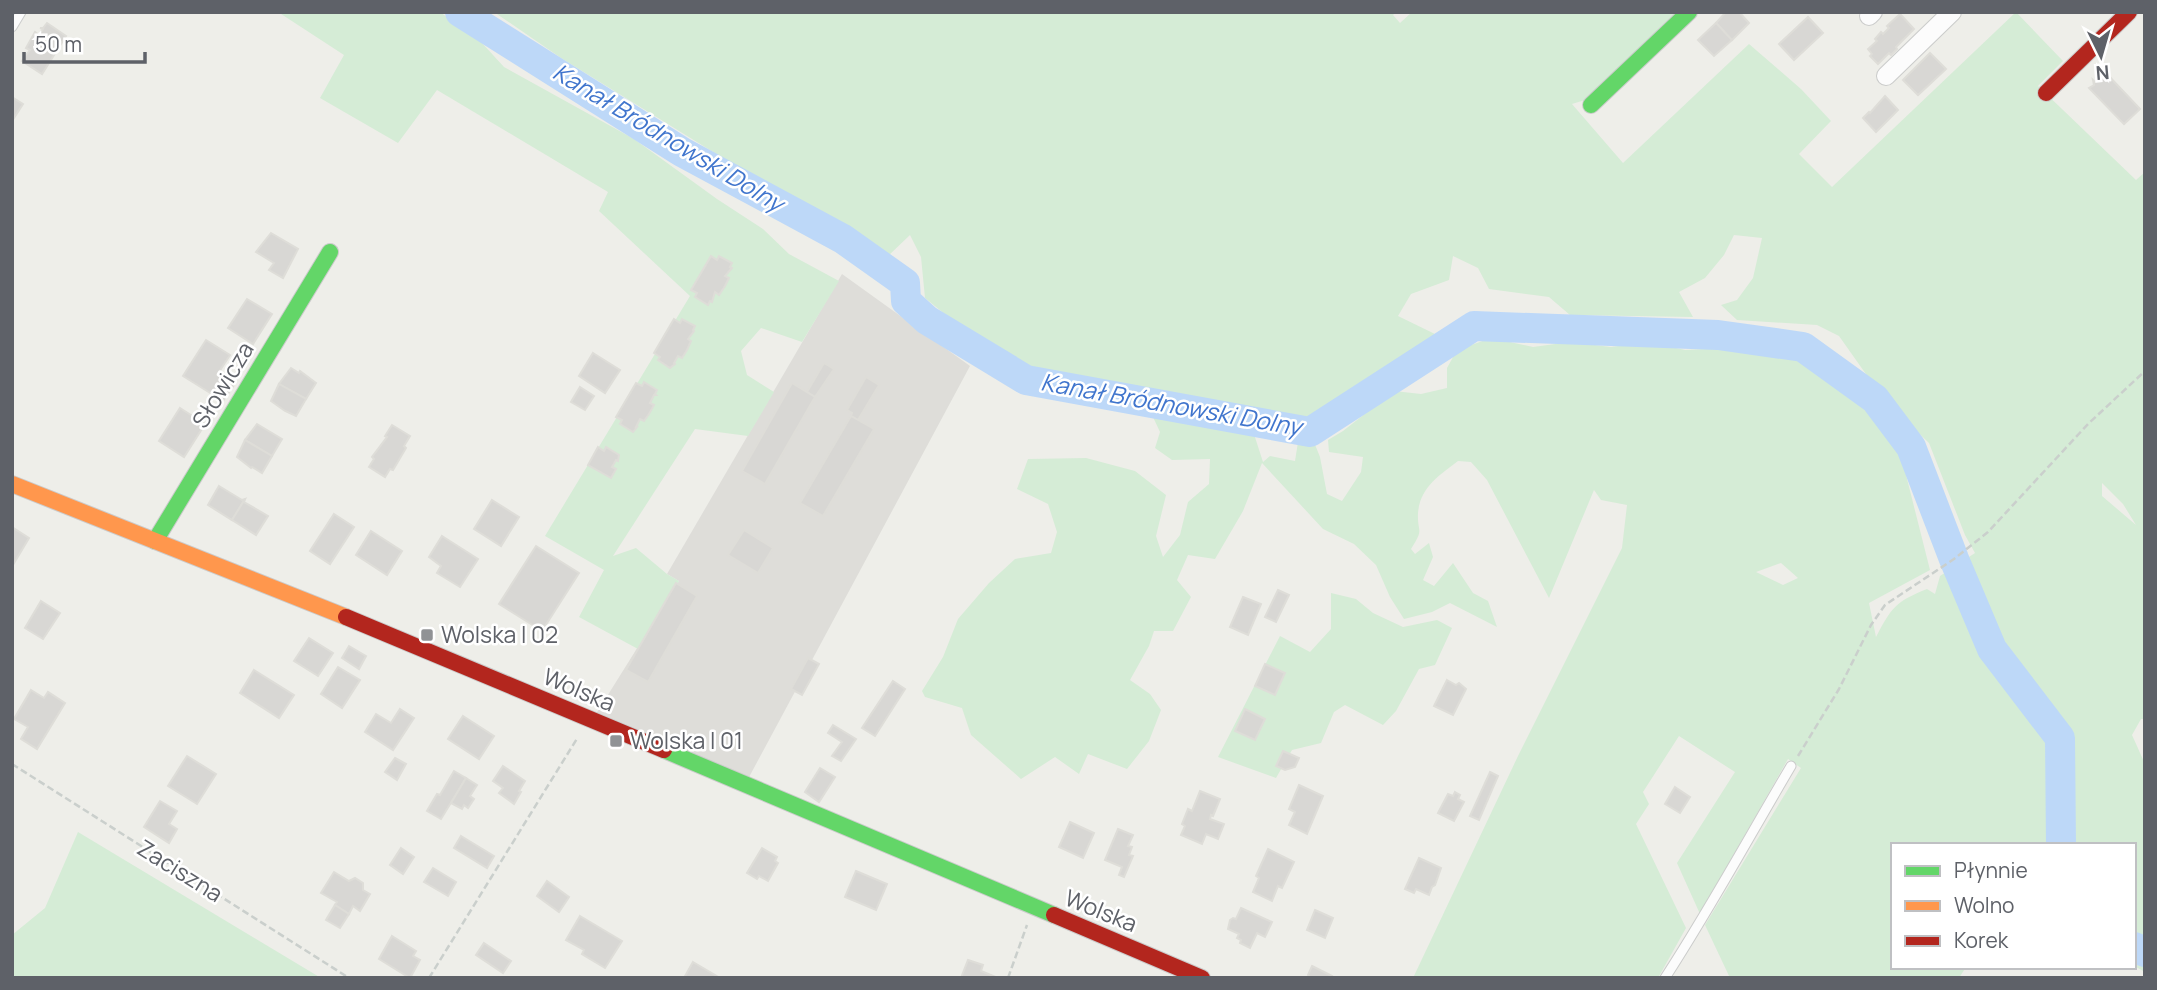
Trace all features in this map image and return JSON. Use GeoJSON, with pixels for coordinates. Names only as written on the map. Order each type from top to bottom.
{"type":"FeatureCollection","features":[{"type":"Feature","properties":{"kind":"street"},"geometry":{"type":"LineString","coordinates":[[1591,105],[1689,12]]}},
{"type":"Feature","properties":{"kind":"street"},"geometry":{"type":"LineString","coordinates":[[1886,76],[1952,12]]}},
{"type":"Feature","properties":{"kind":"street"},"geometry":{"type":"LineString","coordinates":[[2046,93],[2129,12]]}},
{"type":"Feature","properties":{"kind":"street","name":"Słowicza"},"geometry":{"type":"LineString","coordinates":[[155,541],[330,252]]}},
{"type":"Feature","properties":{"kind":"street","name":"Wolska"},"geometry":{"type":"LineString","coordinates":[[12,485],[424,648],[1202,978]]}},
{"type":"Feature","properties":{"kind":"lane"},"geometry":{"type":"LineString","coordinates":[[12,27],[21,12]]}},
{"type":"Feature","properties":{"kind":"lane"},"geometry":{"type":"LineString","coordinates":[[1665,978],[1693,935],[1791,766]]}},
{"type":"Feature","properties":{"kind":"path"},"geometry":{"type":"LineString","coordinates":[[1791,766],[1839,689],[1871,625],[1885,605],[1954,559],[1988,532],[2088,424],[2145,371]]}},
{"type":"Feature","properties":{"kind":"path"},"geometry":{"type":"LineString","coordinates":[[429,978],[589,719]]}},
{"type":"Feature","properties":{"kind":"path","name":"Zaciszna"},"geometry":{"type":"LineString","coordinates":[[12,764],[349,978]]}},
{"type":"Feature","properties":{"kind":"path"},"geometry":{"type":"LineString","coordinates":[[1008,978],[1033,908]]}},
{"type":"Feature","properties":{"kind":"shaded area"},"geometry":{"type":"Polygon","coordinates":[[[842,274],[970,366],[748,779],[596,714],[679,581],[667,574],[842,274]]]}},
{"type":"Feature","properties":{"kind":"green space"},"geometry":{"type":"Polygon","coordinates":[[[278,12],[440,12],[482,43],[504,67],[634,139],[763,229],[789,254],[839,281],[802,342],[761,328],[741,351],[747,375],[774,392],[748,436],[695,429],[613,556],[636,548],[679,581],[638,649],[579,617],[604,570],[545,536],[690,296],[599,211],[608,192],[437,90],[398,143],[320,98],[344,55],[278,12]]]}},
{"type":"Feature","properties":{"kind":"green space"},"geometry":{"type":"Polygon","coordinates":[[[494,12],[1396,12],[1393,15],[1400,23],[1412,12],[1676,12],[1585,100],[1572,104],[1623,163],[1749,44],[1801,89],[1831,121],[1799,154],[1832,187],[2016,12],[2063,61],[2038,86],[2136,180],[2145,172],[2145,719],[2141,719],[2132,735],[2145,764],[2145,972],[2136,967],[2136,843],[2050,843],[2049,837],[2045,843],[1891,843],[1891,969],[1965,969],[1959,978],[1730,978],[1705,925],[1801,768],[1788,759],[1700,914],[1677,863],[1735,772],[1679,736],[1643,792],[1649,804],[1636,824],[1686,928],[1658,978],[1413,978],[1518,756],[1622,548],[1627,505],[1601,500],[1594,490],[1549,598],[1487,480],[1471,462],[1458,461],[1427,489],[1418,513],[1419,533],[1411,549],[1415,554],[1429,543],[1433,557],[1423,580],[1434,586],[1453,563],[1473,593],[1488,601],[1497,627],[1450,603],[1432,612],[1404,619],[1390,597],[1376,565],[1354,544],[1323,529],[1262,463],[1243,511],[1215,559],[1188,555],[1177,580],[1191,597],[1173,631],[1154,631],[1149,646],[1130,680],[1150,694],[1161,710],[1149,741],[1127,769],[1088,754],[1079,774],[1055,757],[1021,779],[971,735],[962,708],[925,697],[922,691],[943,657],[958,619],[989,583],[1015,559],[1051,553],[1057,532],[1048,504],[1017,489],[1028,459],[1086,458],[1135,471],[1166,495],[1156,536],[1163,557],[1180,535],[1188,502],[1209,484],[1210,459],[1172,460],[1155,448],[1160,432],[1153,417],[1253,431],[1263,462],[1270,456],[1295,461],[1298,442],[1314,442],[1320,457],[1327,494],[1342,501],[1361,472],[1363,457],[1329,452],[1328,440],[1394,391],[1421,394],[1447,388],[1447,368],[1457,350],[1491,338],[1533,347],[1570,342],[1611,347],[1649,342],[1685,350],[1724,348],[1772,331],[1812,341],[1833,357],[1902,459],[1930,570],[1869,603],[1876,637],[1886,619],[1901,602],[1927,589],[1935,594],[1940,576],[1975,553],[1965,535],[1929,443],[1885,401],[1839,336],[1817,325],[1737,320],[1721,305],[1737,300],[1753,278],[1762,238],[1734,235],[1724,255],[1705,278],[1679,292],[1693,317],[1570,315],[1549,297],[1489,289],[1478,268],[1453,256],[1449,280],[1411,294],[1398,316],[1437,335],[1308,420],[1033,374],[978,341],[925,298],[921,257],[910,235],[887,257],[825,214],[768,186],[561,58],[494,12]],[[2102,483],[2102,496],[2136,525],[2123,504],[2102,483]],[[1781,563],[1756,572],[1783,585],[1798,578],[1781,563]]]}},
{"type":"Feature","properties":{"kind":"green space"},"geometry":{"type":"Polygon","coordinates":[[[1331,593],[1356,599],[1373,613],[1403,627],[1437,620],[1452,628],[1435,665],[1419,669],[1396,711],[1383,725],[1345,705],[1334,712],[1321,743],[1292,750],[1276,778],[1218,757],[1280,636],[1310,652],[1331,629],[1331,593]]]}},
{"type":"Feature","properties":{"kind":"green space"},"geometry":{"type":"Polygon","coordinates":[[[78,832],[321,978],[12,978],[12,935],[45,908],[78,832]]]}},
{"type":"Feature","properties":{"kind":"building"},"geometry":{"type":"Polygon","coordinates":[[[1726,12],[1739,12],[1749,23],[1732,40],[1716,23],[1726,12]]]}},
{"type":"Feature","properties":{"kind":"building"},"geometry":{"type":"Polygon","coordinates":[[[1900,14],[1914,29],[1891,55],[1889,53],[1878,64],[1870,56],[1872,54],[1868,49],[1900,14]]]}},
{"type":"Feature","properties":{"kind":"building"},"geometry":{"type":"Polygon","coordinates":[[[1808,17],[1823,33],[1794,60],[1779,44],[1808,17]]]}},
{"type":"Feature","properties":{"kind":"building"},"geometry":{"type":"Polygon","coordinates":[[[47,23],[66,36],[42,74],[22,61],[24,54],[30,50],[26,48],[35,32],[39,35],[43,29],[40,28],[47,23]]]}},
{"type":"Feature","properties":{"kind":"building"},"geometry":{"type":"Polygon","coordinates":[[[1716,23],[1732,40],[1714,56],[1698,40],[1716,23]]]}},
{"type":"Feature","properties":{"kind":"building"},"geometry":{"type":"Polygon","coordinates":[[[1930,53],[1946,69],[1918,95],[1903,80],[1930,53]]]}},
{"type":"Feature","properties":{"kind":"building"},"geometry":{"type":"Polygon","coordinates":[[[2105,72],[2140,109],[2124,124],[2089,88],[2094,85],[2093,80],[2095,82],[2105,72]]]}},
{"type":"Feature","properties":{"kind":"building"},"geometry":{"type":"Polygon","coordinates":[[[1885,96],[1898,110],[1876,132],[1863,118],[1885,96]]]}},
{"type":"Feature","properties":{"kind":"building"},"geometry":{"type":"Polygon","coordinates":[[[12,97],[23,104],[12,121],[12,97]]]}},
{"type":"Feature","properties":{"kind":"building"},"geometry":{"type":"Polygon","coordinates":[[[271,233],[298,249],[283,278],[269,270],[274,263],[256,252],[271,233]]]}},
{"type":"Feature","properties":{"kind":"building"},"geometry":{"type":"Polygon","coordinates":[[[711,256],[717,260],[719,256],[732,263],[732,268],[725,276],[729,278],[725,286],[719,295],[715,292],[708,305],[695,297],[697,293],[691,290],[711,256]]]}},
{"type":"Feature","properties":{"kind":"building"},"geometry":{"type":"Polygon","coordinates":[[[247,299],[272,314],[253,344],[228,328],[247,299]]]}},
{"type":"Feature","properties":{"kind":"building"},"geometry":{"type":"Polygon","coordinates":[[[674,319],[680,323],[682,319],[695,326],[688,339],[691,341],[687,350],[682,358],[678,356],[670,368],[658,360],[660,357],[654,353],[674,319]]]}},
{"type":"Feature","properties":{"kind":"building"},"geometry":{"type":"Polygon","coordinates":[[[206,340],[230,355],[217,375],[234,385],[223,401],[183,376],[206,340]]]}},
{"type":"Feature","properties":{"kind":"building"},"geometry":{"type":"Polygon","coordinates":[[[593,353],[620,370],[605,393],[579,376],[593,353]]]}},
{"type":"Feature","properties":{"kind":"building"},"geometry":{"type":"Polygon","coordinates":[[[824,363],[834,369],[815,397],[807,392],[824,363]]]}},
{"type":"Feature","properties":{"kind":"building"},"geometry":{"type":"Polygon","coordinates":[[[291,368],[316,383],[306,399],[279,384],[291,368]]]}},
{"type":"Feature","properties":{"kind":"building"},"geometry":{"type":"Polygon","coordinates":[[[866,377],[879,385],[858,420],[847,410],[866,377]]]}},
{"type":"Feature","properties":{"kind":"building"},"geometry":{"type":"Polygon","coordinates":[[[644,382],[657,390],[650,403],[654,405],[644,421],[640,419],[633,432],[620,424],[622,420],[616,417],[636,383],[642,386],[644,382]]]}},
{"type":"Feature","properties":{"kind":"building"},"geometry":{"type":"Polygon","coordinates":[[[792,383],[815,397],[765,484],[742,471],[792,383]]]}},
{"type":"Feature","properties":{"kind":"building"},"geometry":{"type":"Polygon","coordinates":[[[279,384],[306,399],[296,416],[271,401],[279,384]]]}},
{"type":"Feature","properties":{"kind":"building"},"geometry":{"type":"Polygon","coordinates":[[[580,387],[594,396],[585,410],[571,402],[580,387]]]}},
{"type":"Feature","properties":{"kind":"building"},"geometry":{"type":"Polygon","coordinates":[[[180,408],[205,424],[184,457],[159,441],[180,408]]]}},
{"type":"Feature","properties":{"kind":"building"},"geometry":{"type":"Polygon","coordinates":[[[851,416],[874,429],[823,516],[800,503],[851,416]]]}},
{"type":"Feature","properties":{"kind":"building"},"geometry":{"type":"Polygon","coordinates":[[[257,424],[282,439],[272,456],[245,440],[257,424]]]}},
{"type":"Feature","properties":{"kind":"building"},"geometry":{"type":"Polygon","coordinates":[[[392,425],[410,436],[393,470],[390,469],[385,477],[369,467],[374,459],[372,457],[387,437],[385,436],[392,425]]]}},
{"type":"Feature","properties":{"kind":"building"},"geometry":{"type":"Polygon","coordinates":[[[245,440],[272,456],[262,473],[237,457],[245,440]]]}},
{"type":"Feature","properties":{"kind":"building"},"geometry":{"type":"Polygon","coordinates":[[[598,447],[604,451],[606,447],[619,455],[618,461],[616,460],[612,467],[616,469],[611,478],[588,465],[598,447]]]}},
{"type":"Feature","properties":{"kind":"building"},"geometry":{"type":"Polygon","coordinates":[[[219,486],[242,500],[245,499],[232,520],[208,505],[219,486]]]}},
{"type":"Feature","properties":{"kind":"building"},"geometry":{"type":"Polygon","coordinates":[[[245,499],[244,502],[268,516],[256,535],[232,520],[245,499]]]}},
{"type":"Feature","properties":{"kind":"building"},"geometry":{"type":"Polygon","coordinates":[[[492,500],[519,517],[501,546],[474,529],[492,500]]]}},
{"type":"Feature","properties":{"kind":"building"},"geometry":{"type":"Polygon","coordinates":[[[334,514],[354,527],[330,564],[310,551],[334,514]]]}},
{"type":"Feature","properties":{"kind":"building"},"geometry":{"type":"Polygon","coordinates":[[[12,527],[29,538],[13,565],[12,564],[12,527]]]}},
{"type":"Feature","properties":{"kind":"building"},"geometry":{"type":"Polygon","coordinates":[[[744,530],[773,548],[758,573],[728,555],[744,530]]]}},
{"type":"Feature","properties":{"kind":"building"},"geometry":{"type":"Polygon","coordinates":[[[371,531],[402,551],[387,575],[356,555],[371,531]]]}},
{"type":"Feature","properties":{"kind":"building"},"geometry":{"type":"Polygon","coordinates":[[[442,536],[478,559],[460,587],[437,573],[441,566],[429,557],[442,536]]]}},
{"type":"Feature","properties":{"kind":"building"},"geometry":{"type":"Polygon","coordinates":[[[536,546],[579,573],[542,631],[499,604],[536,546]]]}},
{"type":"Feature","properties":{"kind":"building"},"geometry":{"type":"Polygon","coordinates":[[[676,583],[697,596],[648,682],[626,670],[676,583]]]}},
{"type":"Feature","properties":{"kind":"building"},"geometry":{"type":"Polygon","coordinates":[[[1278,590],[1289,595],[1276,622],[1265,617],[1278,590]]]}},
{"type":"Feature","properties":{"kind":"building"},"geometry":{"type":"Polygon","coordinates":[[[1243,597],[1261,604],[1248,635],[1230,627],[1243,597]]]}},
{"type":"Feature","properties":{"kind":"building"},"geometry":{"type":"Polygon","coordinates":[[[41,601],[60,613],[43,639],[25,628],[41,601]]]}},
{"type":"Feature","properties":{"kind":"building"},"geometry":{"type":"Polygon","coordinates":[[[309,638],[333,653],[318,676],[294,661],[309,638]]]}},
{"type":"Feature","properties":{"kind":"building"},"geometry":{"type":"Polygon","coordinates":[[[349,646],[366,656],[359,669],[342,658],[349,646]]]}},
{"type":"Feature","properties":{"kind":"building"},"geometry":{"type":"Polygon","coordinates":[[[808,658],[819,664],[802,695],[791,689],[808,658]]]}},
{"type":"Feature","properties":{"kind":"building"},"geometry":{"type":"Polygon","coordinates":[[[1265,664],[1285,673],[1275,695],[1255,686],[1265,664]]]}},
{"type":"Feature","properties":{"kind":"building"},"geometry":{"type":"Polygon","coordinates":[[[338,667],[360,680],[342,708],[321,694],[338,667]]]}},
{"type":"Feature","properties":{"kind":"building"},"geometry":{"type":"Polygon","coordinates":[[[254,670],[294,695],[279,718],[240,693],[254,670]]]}},
{"type":"Feature","properties":{"kind":"building"},"geometry":{"type":"Polygon","coordinates":[[[1447,680],[1456,685],[1459,683],[1466,689],[1453,715],[1434,706],[1447,680]]]}},
{"type":"Feature","properties":{"kind":"building"},"geometry":{"type":"Polygon","coordinates":[[[893,681],[905,689],[875,736],[862,728],[893,681]]]}},
{"type":"Feature","properties":{"kind":"building"},"geometry":{"type":"Polygon","coordinates":[[[31,690],[44,698],[48,692],[65,703],[37,749],[21,739],[28,727],[14,719],[31,690]]]}},
{"type":"Feature","properties":{"kind":"building"},"geometry":{"type":"Polygon","coordinates":[[[400,709],[414,718],[393,750],[365,732],[376,714],[391,723],[400,709]]]}},
{"type":"Feature","properties":{"kind":"building"},"geometry":{"type":"Polygon","coordinates":[[[1245,709],[1265,719],[1255,740],[1235,731],[1245,709]]]}},
{"type":"Feature","properties":{"kind":"building"},"geometry":{"type":"Polygon","coordinates":[[[463,716],[494,736],[479,759],[448,739],[463,716]]]}},
{"type":"Feature","properties":{"kind":"building"},"geometry":{"type":"Polygon","coordinates":[[[833,725],[856,739],[841,761],[832,756],[842,742],[828,733],[833,725]]]}},
{"type":"Feature","properties":{"kind":"building"},"geometry":{"type":"Polygon","coordinates":[[[1283,751],[1299,758],[1295,767],[1285,770],[1276,766],[1283,751]]]}},
{"type":"Feature","properties":{"kind":"building"},"geometry":{"type":"Polygon","coordinates":[[[187,756],[216,774],[197,804],[168,786],[187,756]]]}},
{"type":"Feature","properties":{"kind":"building"},"geometry":{"type":"Polygon","coordinates":[[[395,758],[406,764],[397,780],[385,772],[395,758]]]}},
{"type":"Feature","properties":{"kind":"building"},"geometry":{"type":"Polygon","coordinates":[[[503,766],[525,781],[514,804],[499,793],[503,788],[493,781],[503,766]]]}},
{"type":"Feature","properties":{"kind":"building"},"geometry":{"type":"Polygon","coordinates":[[[820,768],[835,777],[819,802],[805,792],[820,768]]]}},
{"type":"Feature","properties":{"kind":"building"},"geometry":{"type":"Polygon","coordinates":[[[454,771],[466,778],[441,819],[427,811],[454,771]]]}},
{"type":"Feature","properties":{"kind":"building"},"geometry":{"type":"Polygon","coordinates":[[[1490,772],[1498,776],[1479,820],[1470,816],[1490,772]]]}},
{"type":"Feature","properties":{"kind":"building"},"geometry":{"type":"Polygon","coordinates":[[[466,778],[477,785],[470,796],[474,799],[468,808],[464,805],[462,809],[451,803],[466,778]]]}},
{"type":"Feature","properties":{"kind":"building"},"geometry":{"type":"Polygon","coordinates":[[[1299,785],[1323,796],[1307,834],[1289,825],[1295,812],[1289,809],[1299,785]]]}},
{"type":"Feature","properties":{"kind":"building"},"geometry":{"type":"Polygon","coordinates":[[[1675,787],[1690,797],[1680,813],[1665,804],[1675,787]]]}},
{"type":"Feature","properties":{"kind":"building"},"geometry":{"type":"Polygon","coordinates":[[[1200,791],[1220,799],[1210,819],[1224,824],[1218,839],[1206,834],[1202,844],[1181,835],[1188,809],[1192,811],[1200,791]]]}},
{"type":"Feature","properties":{"kind":"building"},"geometry":{"type":"Polygon","coordinates":[[[1455,792],[1460,795],[1458,799],[1464,802],[1454,821],[1438,813],[1448,794],[1453,796],[1455,792]]]}},
{"type":"Feature","properties":{"kind":"building"},"geometry":{"type":"Polygon","coordinates":[[[160,801],[177,811],[169,824],[177,829],[169,843],[144,827],[160,801]]]}},
{"type":"Feature","properties":{"kind":"building"},"geometry":{"type":"Polygon","coordinates":[[[1070,822],[1094,833],[1083,858],[1059,847],[1070,822]]]}},
{"type":"Feature","properties":{"kind":"building"},"geometry":{"type":"Polygon","coordinates":[[[1118,829],[1133,835],[1128,846],[1132,847],[1129,855],[1133,856],[1124,877],[1119,875],[1122,867],[1105,860],[1118,829]]]}},
{"type":"Feature","properties":{"kind":"building"},"geometry":{"type":"Polygon","coordinates":[[[461,836],[494,856],[487,868],[454,848],[461,836]]]}},
{"type":"Feature","properties":{"kind":"building"},"geometry":{"type":"Polygon","coordinates":[[[401,848],[414,857],[403,874],[390,865],[401,848]]]}},
{"type":"Feature","properties":{"kind":"building"},"geometry":{"type":"Polygon","coordinates":[[[762,848],[777,857],[775,861],[778,863],[768,881],[747,873],[762,848]]]}},
{"type":"Feature","properties":{"kind":"building"},"geometry":{"type":"Polygon","coordinates":[[[1268,849],[1294,862],[1282,888],[1278,886],[1272,901],[1253,892],[1259,878],[1256,876],[1268,849]]]}},
{"type":"Feature","properties":{"kind":"building"},"geometry":{"type":"Polygon","coordinates":[[[1419,858],[1441,868],[1429,895],[1416,889],[1414,893],[1405,889],[1419,858]]]}},
{"type":"Feature","properties":{"kind":"building"},"geometry":{"type":"Polygon","coordinates":[[[433,868],[456,882],[448,896],[424,882],[433,868]]]}},
{"type":"Feature","properties":{"kind":"building"},"geometry":{"type":"Polygon","coordinates":[[[856,871],[887,884],[876,910],[845,897],[856,871]]]}},
{"type":"Feature","properties":{"kind":"building"},"geometry":{"type":"Polygon","coordinates":[[[334,872],[349,881],[355,878],[363,883],[363,890],[370,894],[360,911],[353,906],[349,914],[335,905],[337,902],[321,893],[334,872]]]}},
{"type":"Feature","properties":{"kind":"building"},"geometry":{"type":"Polygon","coordinates":[[[547,881],[569,897],[559,912],[537,896],[547,881]]]}},
{"type":"Feature","properties":{"kind":"building"},"geometry":{"type":"Polygon","coordinates":[[[335,905],[349,914],[340,928],[326,920],[335,905]]]}},
{"type":"Feature","properties":{"kind":"building"},"geometry":{"type":"Polygon","coordinates":[[[1241,908],[1272,922],[1265,937],[1257,933],[1250,948],[1240,943],[1241,940],[1237,938],[1239,934],[1228,929],[1230,920],[1236,919],[1241,908]]]}},
{"type":"Feature","properties":{"kind":"building"},"geometry":{"type":"Polygon","coordinates":[[[1315,910],[1333,918],[1325,938],[1307,930],[1315,910]]]}},
{"type":"Feature","properties":{"kind":"building"},"geometry":{"type":"Polygon","coordinates":[[[580,916],[622,941],[605,968],[582,954],[584,950],[566,940],[580,916]]]}},
{"type":"Feature","properties":{"kind":"building"},"geometry":{"type":"Polygon","coordinates":[[[392,936],[416,951],[413,956],[420,960],[410,978],[379,959],[392,936]]]}},
{"type":"Feature","properties":{"kind":"building"},"geometry":{"type":"Polygon","coordinates":[[[484,943],[511,961],[503,973],[476,955],[484,943]]]}},
{"type":"Feature","properties":{"kind":"building"},"geometry":{"type":"Polygon","coordinates":[[[968,960],[983,965],[981,971],[998,978],[961,978],[968,960]]]}},
{"type":"Feature","properties":{"kind":"building"},"geometry":{"type":"Polygon","coordinates":[[[693,962],[720,978],[684,978],[693,962]]]}},
{"type":"Feature","properties":{"kind":"building"},"geometry":{"type":"Polygon","coordinates":[[[1312,966],[1332,976],[1331,978],[1311,978],[1308,975],[1312,966]]]}},
{"type":"Feature","properties":{"kind":"waterway","name":"Kanał Bródnowski Dolny"},"geometry":{"type":"LineString","coordinates":[[460,12],[682,152],[843,239],[905,283],[906,301],[927,320],[1026,380],[1310,432],[1474,326],[1718,335],[1803,347],[1875,399],[1911,447],[1992,649],[2060,738],[2061,843]]}},
{"type":"Feature","properties":{"kind":"waterway","name":"Kanał Bródnowski Dolny"},"geometry":{"type":"LineString","coordinates":[[2136,948],[2145,952]]}},
{"type":"Feature","properties":{"kind":"traffic: fast"},"geometry":{"type":"LineString","coordinates":[[1591,105],[1689,12]]}},
{"type":"Feature","properties":{"kind":"traffic: fast"},"geometry":{"type":"LineString","coordinates":[[155,541],[330,252]]}},
{"type":"Feature","properties":{"kind":"traffic: fast"},"geometry":{"type":"LineString","coordinates":[[664,750],[1054,915]]}},
{"type":"Feature","properties":{"kind":"traffic: slow"},"geometry":{"type":"LineString","coordinates":[[12,484],[346,617]]}},
{"type":"Feature","properties":{"kind":"traffic: jam"},"geometry":{"type":"LineString","coordinates":[[2046,93],[2129,12]]}},
{"type":"Feature","properties":{"kind":"traffic: jam"},"geometry":{"type":"LineString","coordinates":[[346,617],[664,750]]}},
{"type":"Feature","properties":{"kind":"traffic: jam"},"geometry":{"type":"LineString","coordinates":[[1054,915],[1202,978]]}},
{"type":"Feature","properties":{"kind":"place","name":"Wolska I 02"},"geometry":{"type":"Point","coordinates":[427,635]}},
{"type":"Feature","properties":{"kind":"place","name":"Wolska I 01"},"geometry":{"type":"Point","coordinates":[616,741]}}]}
